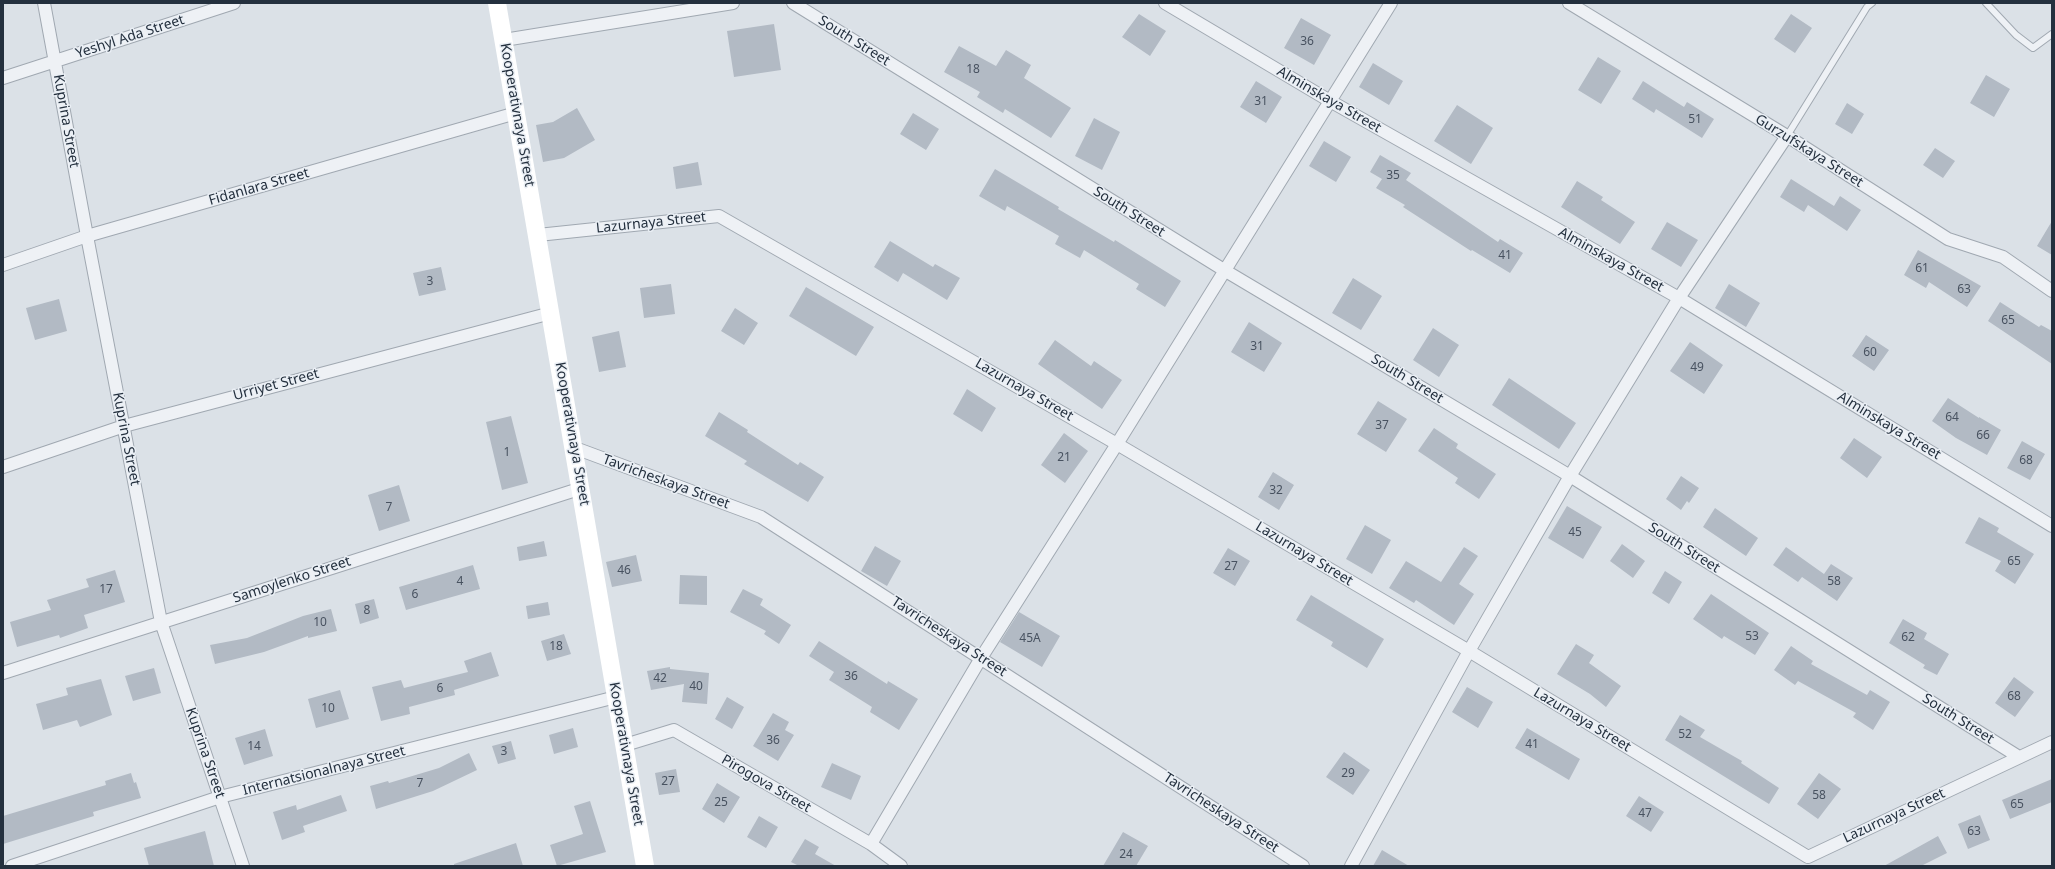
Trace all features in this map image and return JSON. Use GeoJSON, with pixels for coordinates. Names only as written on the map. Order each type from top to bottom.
{"type":"FeatureCollection","features":[{"type":"Feature","properties":{"kind":"street","name":"Kuprina Street"},"geometry":{"type":"LineString","coordinates":[[44,3],[161,622],[243,866]]}},
{"type":"Feature","properties":{"kind":"street","name":"Yeshyl Ada Street"},"geometry":{"type":"LineString","coordinates":[[3,78],[234,3]]}},
{"type":"Feature","properties":{"kind":"street","name":"Kooperativnaya Street"},"geometry":{"type":"LineString","coordinates":[[497,3],[582,488],[645,866]]}},
{"type":"Feature","properties":{"kind":"street"},"geometry":{"type":"LineString","coordinates":[[504,40],[733,3]]}},
{"type":"Feature","properties":{"kind":"street","name":"South Street"},"geometry":{"type":"LineString","coordinates":[[793,3],[1224,270],[1570,476],[2019,758]]}},
{"type":"Feature","properties":{"kind":"street","name":"Alminskaya Street"},"geometry":{"type":"LineString","coordinates":[[1165,3],[1330,101],[1679,298],[2052,526]]}},
{"type":"Feature","properties":{"kind":"street"},"geometry":{"type":"LineString","coordinates":[[871,844],[981,658],[1117,444],[1391,3]]}},
{"type":"Feature","properties":{"kind":"street","name":"Gurzufskaya Street"},"geometry":{"type":"LineString","coordinates":[[1569,3],[1787,136],[1948,239],[2003,258],[2052,291]]}},
{"type":"Feature","properties":{"kind":"street","name":"Fidanlara Street"},"geometry":{"type":"LineString","coordinates":[[3,265],[87,236],[516,113]]}},
{"type":"Feature","properties":{"kind":"street"},"geometry":{"type":"LineString","coordinates":[[1351,866],[1469,652],[1570,476],[1679,298],[1787,136]]}},
{"type":"Feature","properties":{"kind":"street","name":"Lazurnaya Street"},"geometry":{"type":"LineString","coordinates":[[538,235],[719,216],[1117,444],[1469,652],[1808,857],[2052,742]]}},
{"type":"Feature","properties":{"kind":"street","name":"Urriyet Street"},"geometry":{"type":"LineString","coordinates":[[3,467],[124,426],[551,313]]}},
{"type":"Feature","properties":{"kind":"street","name":"Tavricheskaya Street"},"geometry":{"type":"LineString","coordinates":[[575,448],[761,517],[1303,866]]}},
{"type":"Feature","properties":{"kind":"street","name":"Samoylenko Street"},"geometry":{"type":"LineString","coordinates":[[3,673],[582,488]]}},
{"type":"Feature","properties":{"kind":"street","name":"Internatsionalnaya Street"},"geometry":{"type":"LineString","coordinates":[[12,866],[220,797],[616,697]]}},
{"type":"Feature","properties":{"kind":"street","name":"Pirogova Street"},"geometry":{"type":"LineString","coordinates":[[625,745],[674,730],[871,844],[901,866]]}},
{"type":"Feature","properties":{"kind":"lane"},"geometry":{"type":"LineString","coordinates":[[1787,136],[1867,7],[1872,3]]}},
{"type":"Feature","properties":{"kind":"lane"},"geometry":{"type":"LineString","coordinates":[[1986,3],[2016,35],[2033,48],[2052,34]]}},
{"type":"Feature","properties":{"kind":"building"},"geometry":{"type":"Polygon","coordinates":[[[1139,14],[1166,31],[1150,56],[1122,37],[1139,14]]]}},
{"type":"Feature","properties":{"kind":"building"},"geometry":{"type":"Polygon","coordinates":[[[1791,14],[1812,28],[1795,53],[1774,39],[1791,14]]]}},
{"type":"Feature","properties":{"kind":"building"},"geometry":{"type":"Polygon","coordinates":[[[1301,18],[1331,35],[1314,65],[1284,48],[1301,18]]]}},
{"type":"Feature","properties":{"kind":"building"},"geometry":{"type":"Polygon","coordinates":[[[774,24],[781,70],[734,77],[727,31],[774,24]]]}},
{"type":"Feature","properties":{"kind":"building"},"geometry":{"type":"Polygon","coordinates":[[[959,46],[996,66],[1006,50],[1031,65],[1024,78],[1071,108],[1051,138],[1005,109],[1003,113],[977,97],[980,92],[944,72],[959,46]]]}},
{"type":"Feature","properties":{"kind":"building"},"geometry":{"type":"Polygon","coordinates":[[[1598,57],[1621,71],[1601,104],[1578,90],[1598,57]]]}},
{"type":"Feature","properties":{"kind":"building"},"geometry":{"type":"Polygon","coordinates":[[[1373,63],[1403,81],[1389,105],[1359,87],[1373,63]]]}},
{"type":"Feature","properties":{"kind":"building"},"geometry":{"type":"Polygon","coordinates":[[[1986,75],[2010,89],[1994,117],[1970,103],[1986,75]]]}},
{"type":"Feature","properties":{"kind":"building"},"geometry":{"type":"Polygon","coordinates":[[[1256,81],[1282,97],[1266,123],[1240,107],[1256,81]]]}},
{"type":"Feature","properties":{"kind":"building"},"geometry":{"type":"Polygon","coordinates":[[[1643,81],[1684,107],[1687,102],[1714,119],[1702,138],[1656,109],[1654,113],[1632,99],[1643,81]]]}},
{"type":"Feature","properties":{"kind":"building"},"geometry":{"type":"Polygon","coordinates":[[[1847,103],[1864,114],[1852,134],[1835,124],[1847,103]]]}},
{"type":"Feature","properties":{"kind":"building"},"geometry":{"type":"Polygon","coordinates":[[[1457,105],[1493,128],[1471,164],[1434,141],[1457,105]]]}},
{"type":"Feature","properties":{"kind":"building"},"geometry":{"type":"Polygon","coordinates":[[[577,108],[595,140],[564,158],[543,162],[536,125],[553,122],[577,108]]]}},
{"type":"Feature","properties":{"kind":"building"},"geometry":{"type":"Polygon","coordinates":[[[913,113],[939,129],[926,150],[900,134],[913,113]]]}},
{"type":"Feature","properties":{"kind":"building"},"geometry":{"type":"Polygon","coordinates":[[[1094,118],[1120,132],[1102,170],[1075,156],[1094,118]]]}},
{"type":"Feature","properties":{"kind":"building"},"geometry":{"type":"Polygon","coordinates":[[[1324,141],[1351,157],[1336,182],[1309,166],[1324,141]]]}},
{"type":"Feature","properties":{"kind":"building"},"geometry":{"type":"Polygon","coordinates":[[[1935,148],[1955,161],[1943,178],[1923,165],[1935,148]]]}},
{"type":"Feature","properties":{"kind":"building"},"geometry":{"type":"Polygon","coordinates":[[[1380,155],[1411,173],[1406,180],[1498,242],[1500,239],[1523,253],[1510,273],[1472,250],[1471,251],[1403,207],[1405,205],[1376,188],[1382,179],[1370,172],[1380,155]]]}},
{"type":"Feature","properties":{"kind":"building"},"geometry":{"type":"Polygon","coordinates":[[[698,162],[702,185],[676,189],[673,167],[698,162]]]}},
{"type":"Feature","properties":{"kind":"building"},"geometry":{"type":"Polygon","coordinates":[[[995,169],[1059,207],[1058,209],[1114,242],[1115,240],[1181,281],[1165,307],[1136,289],[1139,284],[1084,250],[1080,258],[1055,244],[1059,236],[1007,206],[1005,211],[979,196],[995,169]]]}},
{"type":"Feature","properties":{"kind":"building"},"geometry":{"type":"Polygon","coordinates":[[[1791,179],[1834,206],[1840,196],[1861,210],[1847,231],[1808,205],[1804,212],[1780,197],[1791,179]]]}},
{"type":"Feature","properties":{"kind":"building"},"geometry":{"type":"Polygon","coordinates":[[[1577,181],[1603,197],[1601,200],[1635,222],[1620,244],[1561,207],[1577,181]]]}},
{"type":"Feature","properties":{"kind":"building"},"geometry":{"type":"Polygon","coordinates":[[[2052,221],[2052,255],[2037,246],[2052,221]]]}},
{"type":"Feature","properties":{"kind":"building"},"geometry":{"type":"Polygon","coordinates":[[[1667,222],[1698,240],[1681,267],[1651,249],[1667,222]]]}},
{"type":"Feature","properties":{"kind":"building"},"geometry":{"type":"Polygon","coordinates":[[[890,241],[933,267],[935,264],[960,278],[947,300],[903,273],[898,282],[874,267],[890,241]]]}},
{"type":"Feature","properties":{"kind":"building"},"geometry":{"type":"Polygon","coordinates":[[[1918,250],[1981,286],[1967,307],[1929,282],[1926,288],[1904,275],[1918,250]]]}},
{"type":"Feature","properties":{"kind":"building"},"geometry":{"type":"Polygon","coordinates":[[[441,267],[446,290],[419,296],[413,273],[441,267]]]}},
{"type":"Feature","properties":{"kind":"building"},"geometry":{"type":"Polygon","coordinates":[[[1353,278],[1382,296],[1361,330],[1332,313],[1353,278]]]}},
{"type":"Feature","properties":{"kind":"building"},"geometry":{"type":"Polygon","coordinates":[[[671,284],[675,314],[644,318],[640,288],[671,284]]]}},
{"type":"Feature","properties":{"kind":"building"},"geometry":{"type":"Polygon","coordinates":[[[1729,284],[1760,303],[1746,327],[1715,308],[1729,284]]]}},
{"type":"Feature","properties":{"kind":"building"},"geometry":{"type":"Polygon","coordinates":[[[806,287],[874,327],[856,356],[789,316],[806,287]]]}},
{"type":"Feature","properties":{"kind":"building"},"geometry":{"type":"Polygon","coordinates":[[[59,299],[67,331],[35,340],[26,308],[59,299]]]}},
{"type":"Feature","properties":{"kind":"building"},"geometry":{"type":"Polygon","coordinates":[[[2000,302],[2039,327],[2041,325],[2052,331],[2052,364],[1988,321],[2000,302]]]}},
{"type":"Feature","properties":{"kind":"building"},"geometry":{"type":"Polygon","coordinates":[[[735,308],[758,323],[744,345],[721,331],[735,308]]]}},
{"type":"Feature","properties":{"kind":"building"},"geometry":{"type":"Polygon","coordinates":[[[1249,322],[1282,343],[1264,372],[1231,352],[1249,322]]]}},
{"type":"Feature","properties":{"kind":"building"},"geometry":{"type":"Polygon","coordinates":[[[1433,328],[1459,345],[1439,377],[1413,360],[1433,328]]]}},
{"type":"Feature","properties":{"kind":"building"},"geometry":{"type":"Polygon","coordinates":[[[619,331],[626,367],[599,372],[592,337],[619,331]]]}},
{"type":"Feature","properties":{"kind":"building"},"geometry":{"type":"Polygon","coordinates":[[[1866,335],[1889,350],[1874,371],[1852,356],[1866,335]]]}},
{"type":"Feature","properties":{"kind":"building"},"geometry":{"type":"Polygon","coordinates":[[[1055,340],[1091,366],[1094,361],[1122,380],[1102,409],[1038,364],[1055,340]]]}},
{"type":"Feature","properties":{"kind":"building"},"geometry":{"type":"Polygon","coordinates":[[[1690,342],[1723,365],[1704,394],[1670,371],[1690,342]]]}},
{"type":"Feature","properties":{"kind":"building"},"geometry":{"type":"Polygon","coordinates":[[[1509,378],[1576,423],[1559,449],[1492,405],[1509,378]]]}},
{"type":"Feature","properties":{"kind":"building"},"geometry":{"type":"Polygon","coordinates":[[[967,389],[996,408],[982,432],[953,414],[967,389]]]}},
{"type":"Feature","properties":{"kind":"building"},"geometry":{"type":"Polygon","coordinates":[[[1948,398],[2001,430],[1987,455],[1956,438],[1932,421],[1948,398]]]}},
{"type":"Feature","properties":{"kind":"building"},"geometry":{"type":"Polygon","coordinates":[[[1378,401],[1407,419],[1386,452],[1357,434],[1378,401]]]}},
{"type":"Feature","properties":{"kind":"building"},"geometry":{"type":"Polygon","coordinates":[[[719,412],[748,430],[747,432],[798,465],[800,462],[824,477],[808,502],[744,464],[747,461],[705,436],[719,412]]]}},
{"type":"Feature","properties":{"kind":"building"},"geometry":{"type":"Polygon","coordinates":[[[511,416],[528,483],[502,490],[486,422],[511,416]]]}},
{"type":"Feature","properties":{"kind":"building"},"geometry":{"type":"Polygon","coordinates":[[[1434,428],[1458,444],[1456,448],[1496,474],[1479,499],[1455,483],[1458,478],[1418,451],[1434,428]]]}},
{"type":"Feature","properties":{"kind":"building"},"geometry":{"type":"Polygon","coordinates":[[[1064,433],[1088,451],[1065,483],[1041,465],[1064,433]]]}},
{"type":"Feature","properties":{"kind":"building"},"geometry":{"type":"Polygon","coordinates":[[[1854,438],[1882,457],[1867,478],[1840,458],[1854,438]]]}},
{"type":"Feature","properties":{"kind":"building"},"geometry":{"type":"Polygon","coordinates":[[[2022,441],[2045,454],[2030,480],[2007,468],[2022,441]]]}},
{"type":"Feature","properties":{"kind":"building"},"geometry":{"type":"Polygon","coordinates":[[[1273,472],[1294,485],[1279,510],[1258,497],[1273,472]]]}},
{"type":"Feature","properties":{"kind":"building"},"geometry":{"type":"Polygon","coordinates":[[[1681,476],[1699,488],[1689,503],[1687,501],[1681,510],[1666,499],[1681,476]]]}},
{"type":"Feature","properties":{"kind":"building"},"geometry":{"type":"Polygon","coordinates":[[[399,485],[410,521],[379,531],[368,495],[399,485]]]}},
{"type":"Feature","properties":{"kind":"building"},"geometry":{"type":"Polygon","coordinates":[[[1567,506],[1602,527],[1583,559],[1548,538],[1567,506]]]}},
{"type":"Feature","properties":{"kind":"building"},"geometry":{"type":"Polygon","coordinates":[[[1715,508],[1758,538],[1746,556],[1703,527],[1715,508]]]}},
{"type":"Feature","properties":{"kind":"building"},"geometry":{"type":"Polygon","coordinates":[[[1979,517],[1999,528],[1997,532],[2034,554],[2015,584],[1995,571],[2001,561],[1965,543],[1979,517]]]}},
{"type":"Feature","properties":{"kind":"building"},"geometry":{"type":"Polygon","coordinates":[[[1365,525],[1391,540],[1372,574],[1346,559],[1365,525]]]}},
{"type":"Feature","properties":{"kind":"building"},"geometry":{"type":"Polygon","coordinates":[[[544,541],[547,556],[519,561],[517,547],[544,541]]]}},
{"type":"Feature","properties":{"kind":"building"},"geometry":{"type":"Polygon","coordinates":[[[1622,544],[1645,561],[1633,578],[1610,561],[1622,544]]]}},
{"type":"Feature","properties":{"kind":"building"},"geometry":{"type":"Polygon","coordinates":[[[875,546],[901,561],[887,586],[861,571],[875,546]]]}},
{"type":"Feature","properties":{"kind":"building"},"geometry":{"type":"Polygon","coordinates":[[[1464,547],[1478,556],[1459,584],[1474,594],[1454,625],[1416,600],[1414,603],[1389,588],[1406,561],[1441,582],[1464,547]]]}},
{"type":"Feature","properties":{"kind":"building"},"geometry":{"type":"Polygon","coordinates":[[[1786,547],[1824,574],[1831,564],[1853,578],[1837,601],[1802,577],[1798,582],[1773,565],[1786,547]]]}},
{"type":"Feature","properties":{"kind":"building"},"geometry":{"type":"Polygon","coordinates":[[[1228,548],[1250,561],[1235,586],[1213,573],[1228,548]]]}},
{"type":"Feature","properties":{"kind":"building"},"geometry":{"type":"Polygon","coordinates":[[[636,555],[642,581],[612,587],[606,562],[636,555]]]}},
{"type":"Feature","properties":{"kind":"building"},"geometry":{"type":"Polygon","coordinates":[[[473,565],[480,589],[406,610],[399,587],[473,565]]]}},
{"type":"Feature","properties":{"kind":"building"},"geometry":{"type":"Polygon","coordinates":[[[115,570],[125,602],[84,615],[88,628],[60,638],[59,635],[17,647],[10,622],[51,610],[47,600],[89,587],[86,579],[115,570]]]}},
{"type":"Feature","properties":{"kind":"building"},"geometry":{"type":"Polygon","coordinates":[[[1665,571],[1682,582],[1669,604],[1652,593],[1665,571]]]}},
{"type":"Feature","properties":{"kind":"building"},"geometry":{"type":"Polygon","coordinates":[[[680,575],[707,576],[707,605],[679,604],[680,575]]]}},
{"type":"Feature","properties":{"kind":"building"},"geometry":{"type":"Polygon","coordinates":[[[743,589],[763,599],[760,605],[791,625],[779,644],[764,634],[766,631],[730,612],[743,589]]]}},
{"type":"Feature","properties":{"kind":"building"},"geometry":{"type":"Polygon","coordinates":[[[1711,594],[1769,633],[1755,655],[1724,636],[1722,639],[1693,619],[1711,594]]]}},
{"type":"Feature","properties":{"kind":"building"},"geometry":{"type":"Polygon","coordinates":[[[1311,595],[1384,639],[1367,668],[1331,646],[1333,642],[1296,620],[1311,595]]]}},
{"type":"Feature","properties":{"kind":"building"},"geometry":{"type":"Polygon","coordinates":[[[374,599],[379,618],[360,624],[355,604],[374,599]]]}},
{"type":"Feature","properties":{"kind":"building"},"geometry":{"type":"Polygon","coordinates":[[[548,602],[550,615],[528,619],[526,606],[548,602]]]}},
{"type":"Feature","properties":{"kind":"building"},"geometry":{"type":"Polygon","coordinates":[[[331,609],[337,631],[308,638],[308,636],[264,652],[215,664],[210,645],[247,638],[303,616],[331,609]]]}},
{"type":"Feature","properties":{"kind":"building"},"geometry":{"type":"Polygon","coordinates":[[[1019,612],[1060,636],[1042,667],[1000,642],[1019,612]]]}},
{"type":"Feature","properties":{"kind":"building"},"geometry":{"type":"Polygon","coordinates":[[[1903,619],[1927,633],[1924,639],[1949,654],[1937,675],[1923,668],[1925,665],[1889,643],[1903,619]]]}},
{"type":"Feature","properties":{"kind":"building"},"geometry":{"type":"Polygon","coordinates":[[[564,634],[571,654],[547,661],[541,641],[564,634]]]}},
{"type":"Feature","properties":{"kind":"building"},"geometry":{"type":"Polygon","coordinates":[[[819,641],[887,684],[888,681],[918,699],[899,730],[870,712],[872,707],[829,680],[834,672],[809,656],[819,641]]]}},
{"type":"Feature","properties":{"kind":"building"},"geometry":{"type":"Polygon","coordinates":[[[1576,644],[1594,655],[1589,663],[1621,686],[1606,707],[1590,694],[1557,674],[1576,644]]]}},
{"type":"Feature","properties":{"kind":"building"},"geometry":{"type":"Polygon","coordinates":[[[1791,646],[1813,661],[1811,664],[1867,695],[1870,690],[1890,702],[1873,730],[1853,717],[1856,713],[1798,681],[1795,685],[1774,670],[1791,646]]]}},
{"type":"Feature","properties":{"kind":"building"},"geometry":{"type":"Polygon","coordinates":[[[491,652],[499,676],[454,690],[455,695],[409,707],[410,714],[381,721],[372,687],[401,680],[404,688],[468,672],[464,661],[491,652]]]}},
{"type":"Feature","properties":{"kind":"building"},"geometry":{"type":"Polygon","coordinates":[[[670,667],[670,669],[709,673],[707,704],[682,702],[684,684],[651,690],[647,671],[670,667]]]}},
{"type":"Feature","properties":{"kind":"building"},"geometry":{"type":"Polygon","coordinates":[[[154,668],[161,693],[133,701],[125,676],[154,668]]]}},
{"type":"Feature","properties":{"kind":"building"},"geometry":{"type":"Polygon","coordinates":[[[2014,677],[2034,692],[2015,717],[1995,703],[2014,677]]]}},
{"type":"Feature","properties":{"kind":"building"},"geometry":{"type":"Polygon","coordinates":[[[101,679],[112,715],[80,727],[77,720],[43,730],[36,704],[68,695],[66,688],[101,679]]]}},
{"type":"Feature","properties":{"kind":"building"},"geometry":{"type":"Polygon","coordinates":[[[1467,687],[1493,702],[1478,728],[1452,712],[1467,687]]]}},
{"type":"Feature","properties":{"kind":"building"},"geometry":{"type":"Polygon","coordinates":[[[340,690],[349,719],[316,728],[308,699],[340,690]]]}},
{"type":"Feature","properties":{"kind":"building"},"geometry":{"type":"Polygon","coordinates":[[[727,697],[744,707],[732,729],[715,719],[727,697]]]}},
{"type":"Feature","properties":{"kind":"building"},"geometry":{"type":"Polygon","coordinates":[[[773,713],[789,722],[785,730],[794,735],[778,761],[753,746],[773,713]]]}},
{"type":"Feature","properties":{"kind":"building"},"geometry":{"type":"Polygon","coordinates":[[[1680,715],[1705,730],[1700,737],[1742,761],[1741,763],[1779,788],[1769,804],[1665,740],[1680,715]]]}},
{"type":"Feature","properties":{"kind":"building"},"geometry":{"type":"Polygon","coordinates":[[[573,728],[578,747],[554,754],[549,735],[573,728]]]}},
{"type":"Feature","properties":{"kind":"building"},"geometry":{"type":"Polygon","coordinates":[[[1527,728],[1580,759],[1569,780],[1515,748],[1527,728]]]}},
{"type":"Feature","properties":{"kind":"building"},"geometry":{"type":"Polygon","coordinates":[[[265,729],[273,756],[244,765],[235,738],[265,729]]]}},
{"type":"Feature","properties":{"kind":"building"},"geometry":{"type":"Polygon","coordinates":[[[511,741],[516,759],[498,764],[492,746],[511,741]]]}},
{"type":"Feature","properties":{"kind":"building"},"geometry":{"type":"Polygon","coordinates":[[[1344,752],[1370,770],[1353,795],[1326,777],[1344,752]]]}},
{"type":"Feature","properties":{"kind":"building"},"geometry":{"type":"Polygon","coordinates":[[[469,753],[477,770],[433,791],[376,809],[370,786],[388,781],[389,783],[439,768],[469,753]]]}},
{"type":"Feature","properties":{"kind":"building"},"geometry":{"type":"Polygon","coordinates":[[[832,763],[861,776],[851,800],[821,787],[832,763]]]}},
{"type":"Feature","properties":{"kind":"building"},"geometry":{"type":"Polygon","coordinates":[[[676,769],[680,792],[659,795],[655,773],[676,769]]]}},
{"type":"Feature","properties":{"kind":"building"},"geometry":{"type":"Polygon","coordinates":[[[131,773],[134,783],[136,782],[141,798],[93,812],[94,816],[3,844],[3,816],[106,785],[105,781],[131,773]]]}},
{"type":"Feature","properties":{"kind":"building"},"geometry":{"type":"Polygon","coordinates":[[[1819,773],[1841,789],[1818,819],[1797,804],[1819,773]]]}},
{"type":"Feature","properties":{"kind":"building"},"geometry":{"type":"Polygon","coordinates":[[[2052,779],[2052,802],[2010,819],[2002,800],[2052,779]]]}},
{"type":"Feature","properties":{"kind":"building"},"geometry":{"type":"Polygon","coordinates":[[[717,783],[740,797],[724,823],[702,809],[717,783]]]}},
{"type":"Feature","properties":{"kind":"building"},"geometry":{"type":"Polygon","coordinates":[[[341,795],[347,811],[303,826],[305,832],[282,840],[273,812],[296,805],[297,810],[341,795]]]}},
{"type":"Feature","properties":{"kind":"building"},"geometry":{"type":"Polygon","coordinates":[[[1639,796],[1664,812],[1651,832],[1626,816],[1639,796]]]}},
{"type":"Feature","properties":{"kind":"building"},"geometry":{"type":"Polygon","coordinates":[[[590,801],[606,852],[557,866],[550,845],[583,834],[574,806],[590,801]]]}},
{"type":"Feature","properties":{"kind":"building"},"geometry":{"type":"Polygon","coordinates":[[[1980,815],[1990,840],[1968,849],[1958,824],[1980,815]]]}},
{"type":"Feature","properties":{"kind":"building"},"geometry":{"type":"Polygon","coordinates":[[[759,816],[778,827],[766,848],[747,837],[759,816]]]}},
{"type":"Feature","properties":{"kind":"building"},"geometry":{"type":"Polygon","coordinates":[[[205,831],[214,866],[149,866],[144,848],[205,831]]]}},
{"type":"Feature","properties":{"kind":"building"},"geometry":{"type":"Polygon","coordinates":[[[1123,832],[1148,846],[1136,866],[1103,866],[1123,832]]]}},
{"type":"Feature","properties":{"kind":"building"},"geometry":{"type":"Polygon","coordinates":[[[1938,836],[1947,853],[1921,866],[1884,866],[1938,836]]]}},
{"type":"Feature","properties":{"kind":"building"},"geometry":{"type":"Polygon","coordinates":[[[805,839],[819,847],[815,854],[836,866],[799,866],[791,862],[805,839]]]}},
{"type":"Feature","properties":{"kind":"building"},"geometry":{"type":"Polygon","coordinates":[[[516,843],[523,866],[454,866],[454,864],[516,843]]]}},
{"type":"Feature","properties":{"kind":"building"},"geometry":{"type":"Polygon","coordinates":[[[1382,850],[1409,866],[1373,866],[1382,850]]]}}]}
